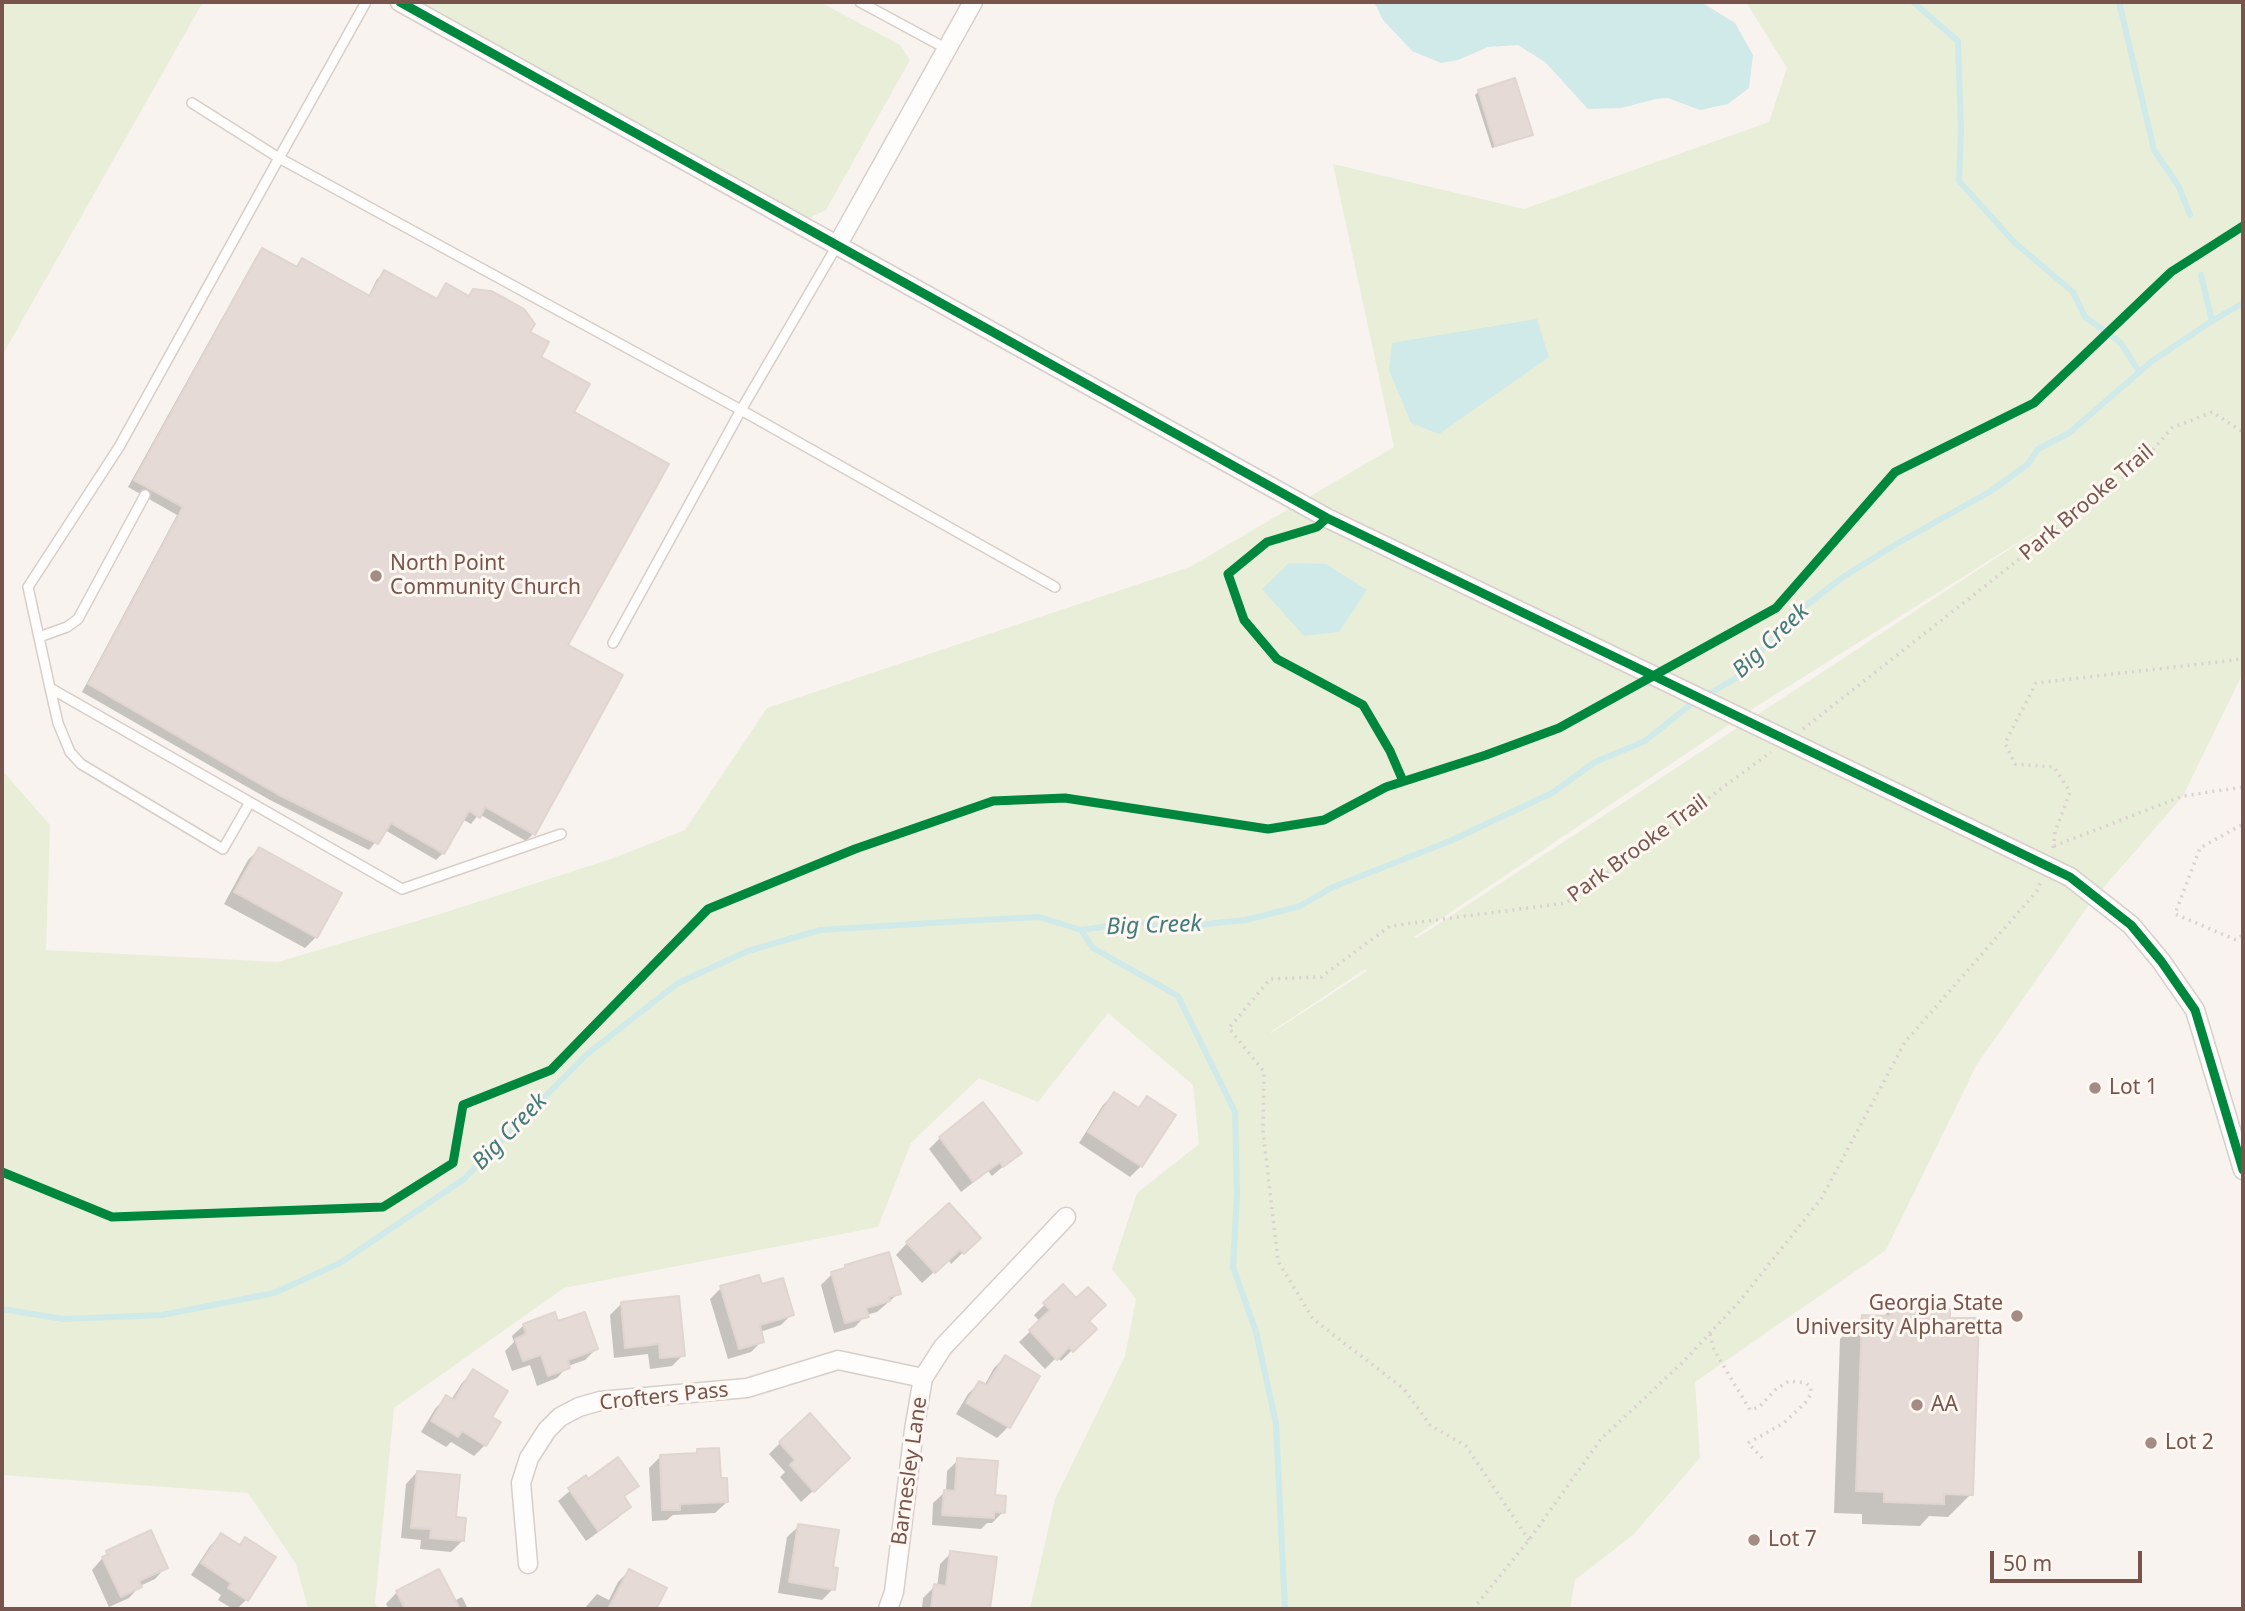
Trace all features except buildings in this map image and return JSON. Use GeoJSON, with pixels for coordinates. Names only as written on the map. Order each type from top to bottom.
{"type":"FeatureCollection","features":[{"type":"Feature","properties":{"kind":"street"},"geometry":{"type":"LineString","coordinates":[[400,2],[1327,518],[2070,877],[2131,925],[2161,961],[2195,1010],[2243,1170]]}},
{"type":"Feature","properties":{"kind":"street"},"geometry":{"type":"LineString","coordinates":[[838,244],[973,2]]}},
{"type":"Feature","properties":{"kind":"street","name":"Barnesley Lane"},"geometry":{"type":"LineString","coordinates":[[888,1609],[894,1592],[923,1378],[943,1347],[1066,1217]]}},
{"type":"Feature","properties":{"kind":"street","name":"Crofters Pass"},"geometry":{"type":"LineString","coordinates":[[528,1564],[521,1483],[529,1458],[547,1430],[560,1417],[579,1407],[600,1401],[747,1388],[838,1360],[923,1378]]}},
{"type":"Feature","properties":{"kind":"lane"},"geometry":{"type":"LineString","coordinates":[[250,802],[223,849],[81,764],[70,752],[62,733],[28,587],[119,447],[366,2]]}},
{"type":"Feature","properties":{"kind":"lane"},"geometry":{"type":"LineString","coordinates":[[860,2],[947,49]]}},
{"type":"Feature","properties":{"kind":"lane"},"geometry":{"type":"LineString","coordinates":[[192,103],[279,158],[741,410],[1055,587]]}},
{"type":"Feature","properties":{"kind":"lane"},"geometry":{"type":"LineString","coordinates":[[613,643],[741,410],[838,244]]}},
{"type":"Feature","properties":{"kind":"lane"},"geometry":{"type":"LineString","coordinates":[[39,637],[78,620],[145,495]]}},
{"type":"Feature","properties":{"kind":"lane"},"geometry":{"type":"LineString","coordinates":[[50,688],[402,889],[561,834]]}},
{"type":"Feature","properties":{"kind":"path"},"geometry":{"type":"LineString","coordinates":[[2050,857],[2055,832],[2070,792],[2054,766],[2015,764],[2005,743],[2036,683],[2243,659]]}},
{"type":"Feature","properties":{"kind":"path"},"geometry":{"type":"LineString","coordinates":[[2054,846],[2183,796],[2243,787],[2243,824],[2200,848],[2175,914],[2236,940],[2243,935]]}},
{"type":"Feature","properties":{"kind":"path"},"geometry":{"type":"LineString","coordinates":[[1473,1609],[1530,1540],[1601,1438],[1682,1363],[1738,1303],[1821,1199],[1905,1042],[2037,891],[2041,880]]}},
{"type":"Feature","properties":{"kind":"path"},"geometry":{"type":"LineString","coordinates":[[1710,1333],[1714,1350],[1750,1410],[1759,1407],[1775,1390],[1789,1381],[1806,1383],[1811,1388],[1811,1394],[1805,1403],[1784,1423],[1748,1443],[1762,1458]]}},
{"type":"Feature","properties":{"kind":"green space"},"geometry":{"type":"Polygon","coordinates":[[[2,2],[203,2],[2,356],[2,2]]]}},
{"type":"Feature","properties":{"kind":"green space"},"geometry":{"type":"Polygon","coordinates":[[[419,2],[820,2],[900,45],[910,60],[826,210],[809,218],[419,2]]]}},
{"type":"Feature","properties":{"kind":"green space"},"geometry":{"type":"Polygon","coordinates":[[[1746,2],[2243,2],[2243,673],[2183,796],[2091,902],[1977,1064],[1886,1250],[1695,1382],[1700,1458],[1633,1535],[1575,1580],[1570,1609],[1030,1609],[1055,1499],[1125,1356],[1136,1299],[1112,1269],[1137,1193],[1199,1144],[1193,1085],[1108,1013],[1038,1102],[979,1078],[911,1143],[878,1227],[564,1288],[394,1408],[375,1603],[378,1609],[308,1609],[296,1564],[248,1493],[2,1475],[2,770],[50,825],[46,950],[278,962],[611,859],[685,830],[767,708],[1190,567],[1394,447],[1333,164],[1524,209],[1769,122],[1787,68],[1746,2]],[[2057,518],[1754,708],[1414,937],[1417,938],[2057,518]],[[1365,969],[1271,1032],[1271,1033],[1367,971],[1365,969]]]}},
{"type":"Feature","properties":{"kind":"water"},"geometry":{"type":"Polygon","coordinates":[[[1374,2],[1701,2],[1735,23],[1753,55],[1749,88],[1728,104],[1700,110],[1668,98],[1621,108],[1588,109],[1545,62],[1518,45],[1488,47],[1458,60],[1441,63],[1412,51],[1383,20],[1374,2]]]}},
{"type":"Feature","properties":{"kind":"water"},"geometry":{"type":"Polygon","coordinates":[[[1537,319],[1549,357],[1439,434],[1411,423],[1389,370],[1392,343],[1537,319]]]}},
{"type":"Feature","properties":{"kind":"water"},"geometry":{"type":"Polygon","coordinates":[[[1289,563],[1326,564],[1367,590],[1339,632],[1304,636],[1262,589],[1289,563]]]}},
{"type":"Feature","properties":{"kind":"waterway"},"geometry":{"type":"LineString","coordinates":[[1913,2],[1958,41],[1961,131],[1959,181],[2015,243],[2073,292],[2085,317],[2121,343],[2139,372]]}},
{"type":"Feature","properties":{"kind":"waterway"},"geometry":{"type":"LineString","coordinates":[[2119,2],[2154,150],[2179,187],[2190,215]]}},
{"type":"Feature","properties":{"kind":"waterway"},"geometry":{"type":"LineString","coordinates":[[2201,275],[2212,321]]}},
{"type":"Feature","properties":{"kind":"waterway","name":"Big Creek"},"geometry":{"type":"LineString","coordinates":[[2,1309],[63,1319],[162,1315],[274,1293],[340,1263],[464,1179],[586,1055],[678,983],[748,951],[820,930],[963,921],[1039,917],[1081,930],[1138,922],[1156,926],[1246,920],[1300,906],[1333,887],[1450,841],[1552,793],[1595,762],[1645,741],[1690,705],[1736,678],[1801,609],[1843,577],[1991,491],[2028,464],[2038,449],[2069,433],[2152,361],[2243,303]]}},
{"type":"Feature","properties":{"kind":"waterway"},"geometry":{"type":"LineString","coordinates":[[1081,930],[1093,948],[1178,996],[1235,1112],[1237,1195],[1233,1267],[1256,1332],[1276,1424],[1285,1609]]}},
{"type":"Feature","properties":{"kind":"cycle path"},"geometry":{"type":"LineString","coordinates":[[400,2],[1327,518],[2070,877],[2131,925],[2161,961],[2195,1010],[2243,1170]]}},
{"type":"Feature","properties":{"kind":"cycle path"},"geometry":{"type":"LineString","coordinates":[[2,1172],[112,1217],[383,1207],[453,1163],[463,1105],[551,1070],[708,909],[855,849],[993,801],[1065,798],[1268,829],[1324,820],[1386,787],[1559,728],[1776,608],[1895,472],[2034,403],[2171,272],[2243,226]]}},
{"type":"Feature","properties":{"kind":"cycle path"},"geometry":{"type":"LineString","coordinates":[[1327,518],[1317,527],[1267,542],[1228,574],[1244,620],[1277,659],[1363,705],[1390,751],[1403,781]]}},
{"type":"Feature","properties":{"kind":"place","name":"North Point Community Church"},"geometry":{"type":"Point","coordinates":[376,576]}},
{"type":"Feature","properties":{"kind":"place","name":"Lot 1"},"geometry":{"type":"Point","coordinates":[2095,1088]}},
{"type":"Feature","properties":{"kind":"place","name":"Georgia State University Alpharetta"},"geometry":{"type":"Point","coordinates":[2017,1316]}},
{"type":"Feature","properties":{"kind":"place","name":"AA"},"geometry":{"type":"Point","coordinates":[1917,1405]}},
{"type":"Feature","properties":{"kind":"place","name":"Lot 2"},"geometry":{"type":"Point","coordinates":[2151,1443]}},
{"type":"Feature","properties":{"kind":"place","name":"Lot 7"},"geometry":{"type":"Point","coordinates":[1754,1540]}}]}
